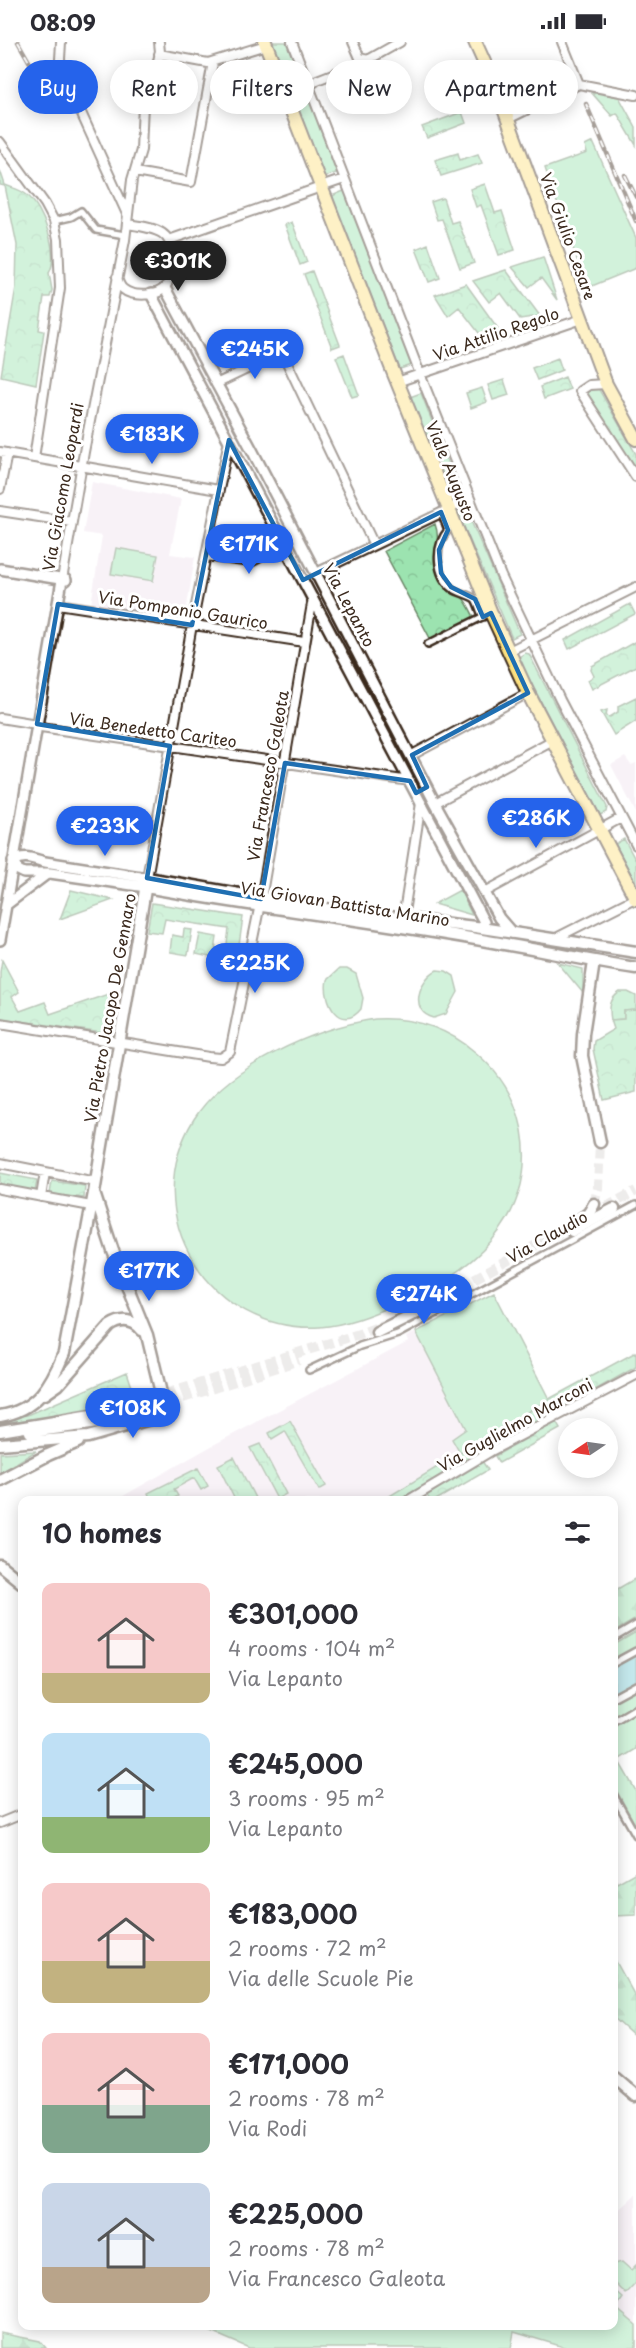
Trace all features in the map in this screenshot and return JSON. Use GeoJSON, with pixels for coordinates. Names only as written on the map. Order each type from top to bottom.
{"type":"FeatureCollection","features":[{"type":"Feature","properties":{"kind":"main road","name":"Via Giulio Cesare"},"geometry":{"type":"LineString","coordinates":[[475,42],[508,118],[606,384],[636,439]]}},
{"type":"Feature","properties":{"kind":"main road","name":"Viale Augusto"},"geometry":{"type":"LineString","coordinates":[[265,44],[487,615],[509,651],[528,693],[636,898]]}},
{"type":"Feature","properties":{"kind":"main road","name":"Via Giovan Battista Marino"},"geometry":{"type":"LineString","coordinates":[[146,883],[636,968]]}},
{"type":"Feature","properties":{"kind":"main road","name":"Via Pietro Jacopo De Gennaro"},"geometry":{"type":"LineString","coordinates":[[38,1400],[56,1372],[63,1353],[92,1206],[146,883]]}},
{"type":"Feature","properties":{"kind":"main road","name":"Via Giovan Battista Marino"},"geometry":{"type":"LineString","coordinates":[[260,903],[480,925],[512,933],[636,952]]}},
{"type":"Feature","properties":{"kind":"main road"},"geometry":{"type":"LineString","coordinates":[[594,962],[582,1056],[600,1142]]}},
{"type":"Feature","properties":{"kind":"main road"},"geometry":{"type":"LineString","coordinates":[[0,1480],[88,1437],[150,1419],[160,1412],[162,1399],[147,1335],[112,1251],[95,1187]]}},
{"type":"Feature","properties":{"kind":"main road","name":"Via Claudio"},"geometry":{"type":"LineString","coordinates":[[594,1204],[589,1213],[574,1227],[614,1209]]}},
{"type":"Feature","properties":{"kind":"main road"},"geometry":{"type":"LineString","coordinates":[[377,1332],[458,1292]]}},
{"type":"Feature","properties":{"kind":"main road"},"geometry":{"type":"LineString","coordinates":[[0,1416],[38,1400],[58,1385],[115,1323],[121,1320],[132,1322],[147,1335]]}},
{"type":"Feature","properties":{"kind":"main road"},"geometry":{"type":"LineString","coordinates":[[1,1431],[139,1407]]}},
{"type":"Feature","properties":{"kind":"main road"},"geometry":{"type":"LineString","coordinates":[[0,1444],[88,1437]]}},
{"type":"Feature","properties":{"kind":"main road"},"geometry":{"type":"LineString","coordinates":[[1,1565],[18,1580]]}},
{"type":"Feature","properties":{"kind":"main road"},"geometry":{"type":"LineString","coordinates":[[618,2080],[636,2096]]}},
{"type":"Feature","properties":{"kind":"street"},"geometry":{"type":"LineString","coordinates":[[61,42],[60,59],[63,73],[98,152],[124,203],[127,224],[155,229],[169,240],[173,254],[165,288],[152,294],[124,290],[117,276]]}},
{"type":"Feature","properties":{"kind":"street","name":"Via Giacomo Leopardi"},"geometry":{"type":"LineString","coordinates":[[0,940],[58,604],[65,580],[81,466],[135,172],[142,145],[143,104],[154,79],[159,42]]}},
{"type":"Feature","properties":{"kind":"street","name":"Viale Augusto"},"geometry":{"type":"LineString","coordinates":[[292,42],[299,60]]}},
{"type":"Feature","properties":{"kind":"street"},"geometry":{"type":"LineString","coordinates":[[353,42],[360,58],[368,60],[400,42]]}},
{"type":"Feature","properties":{"kind":"street"},"geometry":{"type":"LineString","coordinates":[[562,42],[579,84]]}},
{"type":"Feature","properties":{"kind":"street"},"geometry":{"type":"LineString","coordinates":[[219,60],[265,44]]}},
{"type":"Feature","properties":{"kind":"street"},"geometry":{"type":"LineString","coordinates":[[159,54],[210,62]]}},
{"type":"Feature","properties":{"kind":"street"},"geometry":{"type":"LineString","coordinates":[[135,172],[191,182],[210,78]]}},
{"type":"Feature","properties":{"kind":"street"},"geometry":{"type":"LineString","coordinates":[[508,118],[579,84],[636,95]]}},
{"type":"Feature","properties":{"kind":"street","name":"Viale Augusto"},"geometry":{"type":"LineString","coordinates":[[314,100],[470,499],[531,640],[564,709],[636,845]]}},
{"type":"Feature","properties":{"kind":"street"},"geometry":{"type":"LineString","coordinates":[[0,141],[37,191],[54,221],[59,248],[60,288],[34,458]]}},
{"type":"Feature","properties":{"kind":"street"},"geometry":{"type":"LineString","coordinates":[[169,240],[344,178]]}},
{"type":"Feature","properties":{"kind":"street"},"geometry":{"type":"LineString","coordinates":[[54,221],[81,211],[96,230],[125,235]]}},
{"type":"Feature","properties":{"kind":"street","name":"Via Lepanto"},"geometry":{"type":"LineString","coordinates":[[165,288],[412,755],[435,803],[499,918],[512,933]]}},
{"type":"Feature","properties":{"kind":"street","name":"Via Lepanto"},"geometry":{"type":"LineString","coordinates":[[152,294],[410,781],[480,925]]}},
{"type":"Feature","properties":{"kind":"street","name":"Via Attilio Regolo"},"geometry":{"type":"LineString","coordinates":[[397,382],[582,319]]}},
{"type":"Feature","properties":{"kind":"street"},"geometry":{"type":"LineString","coordinates":[[216,384],[282,352],[374,545]]}},
{"type":"Feature","properties":{"kind":"street"},"geometry":{"type":"LineString","coordinates":[[606,384],[589,385],[580,391],[636,477]]}},
{"type":"Feature","properties":{"kind":"street","name":"Via Pietro Jacopo De Gennaro"},"geometry":{"type":"LineString","coordinates":[[146,883],[192,625],[229,440]]}},
{"type":"Feature","properties":{"kind":"street"},"geometry":{"type":"LineString","coordinates":[[0,489],[4,452],[218,490]]}},
{"type":"Feature","properties":{"kind":"street"},"geometry":{"type":"LineString","coordinates":[[313,598],[316,573],[470,499]]}},
{"type":"Feature","properties":{"kind":"street"},"geometry":{"type":"LineString","coordinates":[[428,644],[487,615],[475,599],[451,587],[441,573],[439,550],[443,536],[448,530],[445,510]]}},
{"type":"Feature","properties":{"kind":"street"},"geometry":{"type":"LineString","coordinates":[[0,511],[72,522]]}},
{"type":"Feature","properties":{"kind":"street"},"geometry":{"type":"LineString","coordinates":[[206,556],[251,562],[284,545]]}},
{"type":"Feature","properties":{"kind":"street"},"geometry":{"type":"LineString","coordinates":[[0,569],[65,580]]}},
{"type":"Feature","properties":{"kind":"street"},"geometry":{"type":"LineString","coordinates":[[509,651],[636,587]]}},
{"type":"Feature","properties":{"kind":"street","name":"Via Francesco Galeota"},"geometry":{"type":"LineString","coordinates":[[119,1042],[221,1058],[226,1056],[232,1047],[260,903],[313,598]]}},
{"type":"Feature","properties":{"kind":"street","name":"Via Pomponio Gaurico"},"geometry":{"type":"LineString","coordinates":[[58,604],[304,642]]}},
{"type":"Feature","properties":{"kind":"street"},"geometry":{"type":"LineString","coordinates":[[412,755],[528,693]]}},
{"type":"Feature","properties":{"kind":"street","name":"Via Benedetto Cariteo"},"geometry":{"type":"LineString","coordinates":[[0,718],[37,724],[41,727],[410,781]]}},
{"type":"Feature","properties":{"kind":"street"},"geometry":{"type":"LineString","coordinates":[[435,803],[553,740]]}},
{"type":"Feature","properties":{"kind":"street"},"geometry":{"type":"LineString","coordinates":[[416,793],[427,787]]}},
{"type":"Feature","properties":{"kind":"street"},"geometry":{"type":"LineString","coordinates":[[403,919],[421,803]]}},
{"type":"Feature","properties":{"kind":"street"},"geometry":{"type":"LineString","coordinates":[[485,892],[621,818]]}},
{"type":"Feature","properties":{"kind":"street","name":"Via Giovan Battista Marino"},"geometry":{"type":"LineString","coordinates":[[27,857],[146,883],[22,872],[13,861],[27,857]]}},
{"type":"Feature","properties":{"kind":"street"},"geometry":{"type":"LineString","coordinates":[[6,906],[14,897],[50,873]]}},
{"type":"Feature","properties":{"kind":"street"},"geometry":{"type":"LineString","coordinates":[[554,939],[636,898]]}},
{"type":"Feature","properties":{"kind":"street"},"geometry":{"type":"LineString","coordinates":[[0,1023],[119,1042]]}},
{"type":"Feature","properties":{"kind":"street"},"geometry":{"type":"LineString","coordinates":[[0,1163],[45,1172],[95,1187]]}},
{"type":"Feature","properties":{"kind":"street"},"geometry":{"type":"LineString","coordinates":[[41,1197],[45,1172]]}},
{"type":"Feature","properties":{"kind":"street"},"geometry":{"type":"LineString","coordinates":[[0,1190],[92,1206]]}},
{"type":"Feature","properties":{"kind":"street","name":"Via Claudio"},"geometry":{"type":"LineString","coordinates":[[309,1370],[360,1346],[393,1337],[636,1205]]}},
{"type":"Feature","properties":{"kind":"street","name":"Via Guglielmo Marconi"},"geometry":{"type":"LineString","coordinates":[[416,1496],[491,1451],[636,1375]]}},
{"type":"Feature","properties":{"kind":"street"},"geometry":{"type":"LineString","coordinates":[[618,1636],[636,1626]]}},
{"type":"Feature","properties":{"kind":"street"},"geometry":{"type":"LineString","coordinates":[[618,1661],[636,1651]]}},
{"type":"Feature","properties":{"kind":"street"},"geometry":{"type":"LineString","coordinates":[[618,1695],[636,1685]]}},
{"type":"Feature","properties":{"kind":"street"},"geometry":{"type":"LineString","coordinates":[[618,1719],[636,1708]]}},
{"type":"Feature","properties":{"kind":"street"},"geometry":{"type":"LineString","coordinates":[[618,1803],[636,1835]]}},
{"type":"Feature","properties":{"kind":"street"},"geometry":{"type":"LineString","coordinates":[[0,1823],[18,1816]]}},
{"type":"Feature","properties":{"kind":"highlighted area"},"geometry":{"type":"Polygon","coordinates":[[[229,440],[303,580],[441,512],[448,530],[439,550],[441,573],[451,587],[475,599],[483,617],[491,613],[528,693],[412,755],[427,787],[416,793],[410,781],[285,763],[261,899],[147,878],[170,746],[37,724],[58,604],[192,625],[229,440]]]}},
{"type":"Feature","properties":{"kind":"shaded area"},"geometry":{"type":"Polygon","coordinates":[[[92,482],[181,499],[170,554],[195,557],[183,618],[91,604],[102,536],[83,533],[92,482]]]}},
{"type":"Feature","properties":{"kind":"shaded area"},"geometry":{"type":"Polygon","coordinates":[[[625,757],[631,765],[636,763],[636,813],[611,765],[625,757]]]}},
{"type":"Feature","properties":{"kind":"shaded area"},"geometry":{"type":"Polygon","coordinates":[[[416,1332],[467,1429],[452,1439],[460,1453],[390,1496],[123,1496],[215,1444],[408,1342],[406,1337],[416,1332]]]}},
{"type":"Feature","properties":{"kind":"shaded area"},"geometry":{"type":"Polygon","coordinates":[[[636,2194],[636,2331],[618,2315],[618,2210],[636,2194]]]}},
{"type":"Feature","properties":{"kind":"green space"},"geometry":{"type":"Polygon","coordinates":[[[271,42],[286,42],[293,60],[278,60],[271,42]]]}},
{"type":"Feature","properties":{"kind":"green space"},"geometry":{"type":"Polygon","coordinates":[[[591,92],[619,97],[636,128],[636,145],[617,113],[612,116],[591,92]]]}},
{"type":"Feature","properties":{"kind":"green space"},"geometry":{"type":"Polygon","coordinates":[[[314,111],[339,172],[324,177],[299,114],[314,114],[314,111]]]}},
{"type":"Feature","properties":{"kind":"green space"},"geometry":{"type":"Polygon","coordinates":[[[457,114],[463,114],[466,123],[427,138],[422,127],[457,114]]]}},
{"type":"Feature","properties":{"kind":"green space"},"geometry":{"type":"Polygon","coordinates":[[[593,142],[636,238],[636,268],[587,288],[545,168],[587,153],[585,146],[593,142]]]}},
{"type":"Feature","properties":{"kind":"green space"},"geometry":{"type":"Polygon","coordinates":[[[458,153],[460,160],[478,154],[482,163],[441,176],[435,160],[458,153]]]}},
{"type":"Feature","properties":{"kind":"green space"},"geometry":{"type":"Polygon","coordinates":[[[0,170],[5,185],[22,191],[33,201],[44,220],[51,244],[52,265],[49,273],[52,290],[50,297],[44,297],[39,330],[44,331],[36,384],[1,376],[16,287],[17,245],[5,186],[0,185],[0,170]]]}},
{"type":"Feature","properties":{"kind":"green space"},"geometry":{"type":"Polygon","coordinates":[[[485,184],[495,213],[502,211],[515,250],[499,255],[481,205],[476,207],[470,189],[485,184]]]}},
{"type":"Feature","properties":{"kind":"green space"},"geometry":{"type":"Polygon","coordinates":[[[346,190],[412,365],[400,369],[332,196],[346,190]]]}},
{"type":"Feature","properties":{"kind":"green space"},"geometry":{"type":"Polygon","coordinates":[[[443,198],[451,223],[458,221],[474,263],[460,268],[442,219],[437,220],[431,202],[443,198]]]}},
{"type":"Feature","properties":{"kind":"green space"},"geometry":{"type":"Polygon","coordinates":[[[292,222],[307,262],[300,265],[285,225],[292,222]]]}},
{"type":"Feature","properties":{"kind":"green space"},"geometry":{"type":"Polygon","coordinates":[[[428,244],[440,278],[429,282],[416,249],[428,244]]]}},
{"type":"Feature","properties":{"kind":"green space"},"geometry":{"type":"Polygon","coordinates":[[[543,257],[557,300],[541,278],[529,287],[512,267],[543,257]]]}},
{"type":"Feature","properties":{"kind":"green space"},"geometry":{"type":"Polygon","coordinates":[[[506,270],[540,316],[520,319],[501,293],[489,302],[473,281],[506,270]]]}},
{"type":"Feature","properties":{"kind":"green space"},"geometry":{"type":"Polygon","coordinates":[[[312,271],[340,345],[332,348],[304,274],[312,271]]]}},
{"type":"Feature","properties":{"kind":"green space"},"geometry":{"type":"Polygon","coordinates":[[[466,284],[499,330],[479,333],[459,307],[448,316],[435,295],[466,284]]]}},
{"type":"Feature","properties":{"kind":"green space"},"geometry":{"type":"Polygon","coordinates":[[[344,354],[359,395],[352,397],[336,357],[344,354]]]}},
{"type":"Feature","properties":{"kind":"green space"},"geometry":{"type":"Polygon","coordinates":[[[558,358],[562,370],[537,380],[532,368],[558,358]]]}},
{"type":"Feature","properties":{"kind":"green space"},"geometry":{"type":"Polygon","coordinates":[[[565,377],[570,389],[544,399],[540,387],[565,377]]]}},
{"type":"Feature","properties":{"kind":"green space"},"geometry":{"type":"Polygon","coordinates":[[[504,380],[509,395],[493,400],[488,385],[504,380]]]}},
{"type":"Feature","properties":{"kind":"green space"},"geometry":{"type":"Polygon","coordinates":[[[482,388],[487,402],[471,408],[466,393],[482,388]]]}},
{"type":"Feature","properties":{"kind":"green space"},"geometry":{"type":"Polygon","coordinates":[[[598,388],[636,454],[636,468],[596,413],[586,390],[598,388]]]}},
{"type":"Feature","properties":{"kind":"green space"},"geometry":{"type":"Polygon","coordinates":[[[421,393],[461,496],[451,500],[410,397],[421,393]]]}},
{"type":"Feature","properties":{"kind":"green space"},"geometry":{"type":"Polygon","coordinates":[[[464,505],[520,634],[512,638],[458,513],[457,508],[464,505]]]}},
{"type":"Feature","properties":{"kind":"green space"},"geometry":{"type":"Polygon","coordinates":[[[435,524],[437,537],[435,563],[439,574],[464,599],[474,617],[431,640],[384,551],[435,524]]]}},
{"type":"Feature","properties":{"kind":"green space"},"geometry":{"type":"Polygon","coordinates":[[[116,548],[158,555],[153,581],[111,574],[116,548]]]}},
{"type":"Feature","properties":{"kind":"green space"},"geometry":{"type":"Polygon","coordinates":[[[630,604],[635,614],[569,649],[565,640],[630,604]]]}},
{"type":"Feature","properties":{"kind":"green space"},"geometry":{"type":"Polygon","coordinates":[[[636,641],[636,666],[592,689],[588,680],[594,676],[592,666],[636,641]]]}},
{"type":"Feature","properties":{"kind":"green space"},"geometry":{"type":"Polygon","coordinates":[[[525,653],[529,654],[607,807],[606,812],[600,815],[526,673],[519,657],[525,653]]]}},
{"type":"Feature","properties":{"kind":"green space"},"geometry":{"type":"Polygon","coordinates":[[[636,697],[636,721],[614,735],[601,712],[607,710],[606,716],[610,717],[618,712],[618,706],[636,697]]]}},
{"type":"Feature","properties":{"kind":"green space"},"geometry":{"type":"Polygon","coordinates":[[[624,839],[636,861],[636,883],[615,844],[624,839]]]}},
{"type":"Feature","properties":{"kind":"green space"},"geometry":{"type":"Polygon","coordinates":[[[71,890],[113,900],[60,919],[71,890]]]}},
{"type":"Feature","properties":{"kind":"green space"},"geometry":{"type":"Polygon","coordinates":[[[460,890],[472,915],[434,904],[460,890]]]}},
{"type":"Feature","properties":{"kind":"green space"},"geometry":{"type":"Polygon","coordinates":[[[152,903],[243,917],[239,945],[227,944],[229,929],[165,919],[162,933],[147,931],[152,903]]]}},
{"type":"Feature","properties":{"kind":"green space"},"geometry":{"type":"Polygon","coordinates":[[[184,929],[192,930],[188,955],[170,952],[172,935],[183,937],[184,929]]]}},
{"type":"Feature","properties":{"kind":"green space"},"geometry":{"type":"Polygon","coordinates":[[[200,934],[217,937],[214,958],[196,954],[200,934]]]}},
{"type":"Feature","properties":{"kind":"green space"},"geometry":{"type":"Polygon","coordinates":[[[2,960],[19,992],[12,997],[20,1011],[45,1002],[50,1014],[111,993],[116,998],[109,1034],[0,1018],[2,960]]]}},
{"type":"Feature","properties":{"kind":"green space"},"geometry":{"type":"Polygon","coordinates":[[[558,963],[583,969],[583,993],[558,963]]]}},
{"type":"Feature","properties":{"kind":"green space"},"geometry":{"type":"Polygon","coordinates":[[[339,969],[347,969],[356,974],[363,998],[361,1009],[354,1016],[347,1018],[335,1011],[327,996],[327,980],[339,969]]]}},
{"type":"Feature","properties":{"kind":"green space"},"geometry":{"type":"Polygon","coordinates":[[[437,970],[446,971],[454,976],[458,992],[446,1014],[434,1018],[426,1015],[421,1009],[419,995],[425,980],[437,970]]]}},
{"type":"Feature","properties":{"kind":"green space"},"geometry":{"type":"Polygon","coordinates":[[[620,992],[628,992],[636,996],[636,1010],[624,1011],[624,1019],[611,1020],[611,1004],[620,992]]]}},
{"type":"Feature","properties":{"kind":"green space"},"geometry":{"type":"Polygon","coordinates":[[[636,1010],[636,1092],[604,1100],[593,1049],[594,1041],[614,1029],[611,1020],[624,1019],[624,1011],[636,1010]]]}},
{"type":"Feature","properties":{"kind":"green space"},"geometry":{"type":"Polygon","coordinates":[[[375,1019],[416,1022],[441,1030],[475,1052],[499,1077],[516,1108],[522,1130],[524,1162],[519,1191],[508,1217],[492,1240],[472,1260],[448,1278],[422,1293],[358,1319],[320,1327],[281,1324],[246,1311],[216,1289],[194,1261],[179,1228],[173,1193],[178,1156],[194,1119],[209,1100],[228,1083],[274,1053],[326,1031],[375,1019]]]}},
{"type":"Feature","properties":{"kind":"green space"},"geometry":{"type":"Polygon","coordinates":[[[0,1173],[37,1180],[35,1192],[0,1185],[0,1173]]]}},
{"type":"Feature","properties":{"kind":"green space"},"geometry":{"type":"Polygon","coordinates":[[[52,1181],[85,1186],[84,1198],[50,1194],[52,1181]]]}},
{"type":"Feature","properties":{"kind":"green space"},"geometry":{"type":"Polygon","coordinates":[[[494,1292],[549,1399],[460,1453],[452,1439],[466,1429],[416,1332],[494,1292]]]}},
{"type":"Feature","properties":{"kind":"green space"},"geometry":{"type":"Polygon","coordinates":[[[636,1352],[636,1367],[406,1496],[390,1496],[551,1398],[636,1352]]]}},
{"type":"Feature","properties":{"kind":"green space"},"geometry":{"type":"Polygon","coordinates":[[[127,1372],[135,1396],[75,1414],[0,1423],[30,1414],[127,1372]]]}},
{"type":"Feature","properties":{"kind":"green space"},"geometry":{"type":"Polygon","coordinates":[[[290,1421],[326,1486],[319,1490],[285,1431],[272,1439],[269,1433],[290,1421]]]}},
{"type":"Feature","properties":{"kind":"green space"},"geometry":{"type":"Polygon","coordinates":[[[556,1422],[558,1426],[558,1430],[499,1463],[495,1456],[556,1422]]]}},
{"type":"Feature","properties":{"kind":"green space"},"geometry":{"type":"Polygon","coordinates":[[[260,1444],[286,1494],[275,1496],[250,1448],[260,1444]]]}},
{"type":"Feature","properties":{"kind":"green space"},"geometry":{"type":"Polygon","coordinates":[[[36,1451],[0,1473],[0,1453],[36,1451]]]}},
{"type":"Feature","properties":{"kind":"green space"},"geometry":{"type":"Polygon","coordinates":[[[234,1457],[254,1496],[233,1496],[218,1465],[234,1457]]]}},
{"type":"Feature","properties":{"kind":"green space"},"geometry":{"type":"Polygon","coordinates":[[[482,1461],[488,1470],[443,1496],[427,1496],[426,1494],[482,1461]]]}},
{"type":"Feature","properties":{"kind":"green space"},"geometry":{"type":"Polygon","coordinates":[[[198,1468],[208,1486],[201,1490],[194,1478],[174,1489],[178,1496],[149,1496],[148,1493],[198,1468]]]}},
{"type":"Feature","properties":{"kind":"green space"},"geometry":{"type":"Polygon","coordinates":[[[636,1578],[636,1619],[618,1630],[618,1589],[636,1578]]]}},
{"type":"Feature","properties":{"kind":"green space"},"geometry":{"type":"Polygon","coordinates":[[[636,1632],[636,1647],[618,1657],[618,1643],[636,1632]]]}},
{"type":"Feature","properties":{"kind":"green space"},"geometry":{"type":"Polygon","coordinates":[[[636,1687],[636,1704],[618,1714],[618,1698],[636,1687]]]}},
{"type":"Feature","properties":{"kind":"green space"},"geometry":{"type":"Polygon","coordinates":[[[636,1708],[636,1749],[618,1760],[618,1719],[636,1708]]]}},
{"type":"Feature","properties":{"kind":"green space"},"geometry":{"type":"Polygon","coordinates":[[[618,1760],[636,1791],[636,1826],[618,1793],[618,1760]]]}},
{"type":"Feature","properties":{"kind":"green space"},"geometry":{"type":"Polygon","coordinates":[[[636,1872],[636,1915],[618,1916],[618,1882],[636,1872]]]}},
{"type":"Feature","properties":{"kind":"green space"},"geometry":{"type":"Polygon","coordinates":[[[618,1965],[636,1998],[636,2038],[618,2022],[618,1965]]]}},
{"type":"Feature","properties":{"kind":"green space"},"geometry":{"type":"Polygon","coordinates":[[[622,2262],[631,2270],[636,2265],[636,2283],[626,2294],[618,2286],[618,2263],[622,2262]]]}},
{"type":"Feature","properties":{"kind":"green space"},"geometry":{"type":"Polygon","coordinates":[[[618,2294],[623,2298],[618,2305],[618,2294]]]}},
{"type":"Feature","properties":{"kind":"green space"},"geometry":{"type":"Polygon","coordinates":[[[618,2310],[636,2325],[636,2348],[567,2348],[514,2332],[511,2348],[249,2348],[207,2330],[618,2330],[618,2310]]]}},
{"type":"Feature","properties":{"kind":"green space"},"geometry":{"type":"Polygon","coordinates":[[[0,2333],[40,2341],[46,2348],[0,2348],[0,2333]]]}},
{"type":"Feature","properties":{"kind":"water"},"geometry":{"type":"Polygon","coordinates":[[[636,1654],[636,1681],[618,1692],[618,1664],[636,1654]]]}},
{"type":"Feature","properties":{"kind":"tunnel"},"geometry":{"type":"LineString","coordinates":[[594,1204],[598,1188],[600,1142]]}},
{"type":"Feature","properties":{"kind":"tunnel"},"geometry":{"type":"LineString","coordinates":[[448,1293],[636,1191]]}},
{"type":"Feature","properties":{"kind":"tunnel"},"geometry":{"type":"LineString","coordinates":[[137,1403],[386,1324]]}},
{"type":"Feature","properties":{"kind":"tunnel"},"geometry":{"type":"LineString","coordinates":[[140,1412],[299,1360]]}},
{"type":"Feature","properties":{"kind":"railway"},"geometry":{"type":"LineString","coordinates":[[18,42],[28,60]]}},
{"type":"Feature","properties":{"kind":"railway"},"geometry":{"type":"LineString","coordinates":[[586,104],[636,221]]}},
{"type":"Feature","properties":{"kind":"railway"},"geometry":{"type":"LineString","coordinates":[[625,175],[636,197]]}}]}
